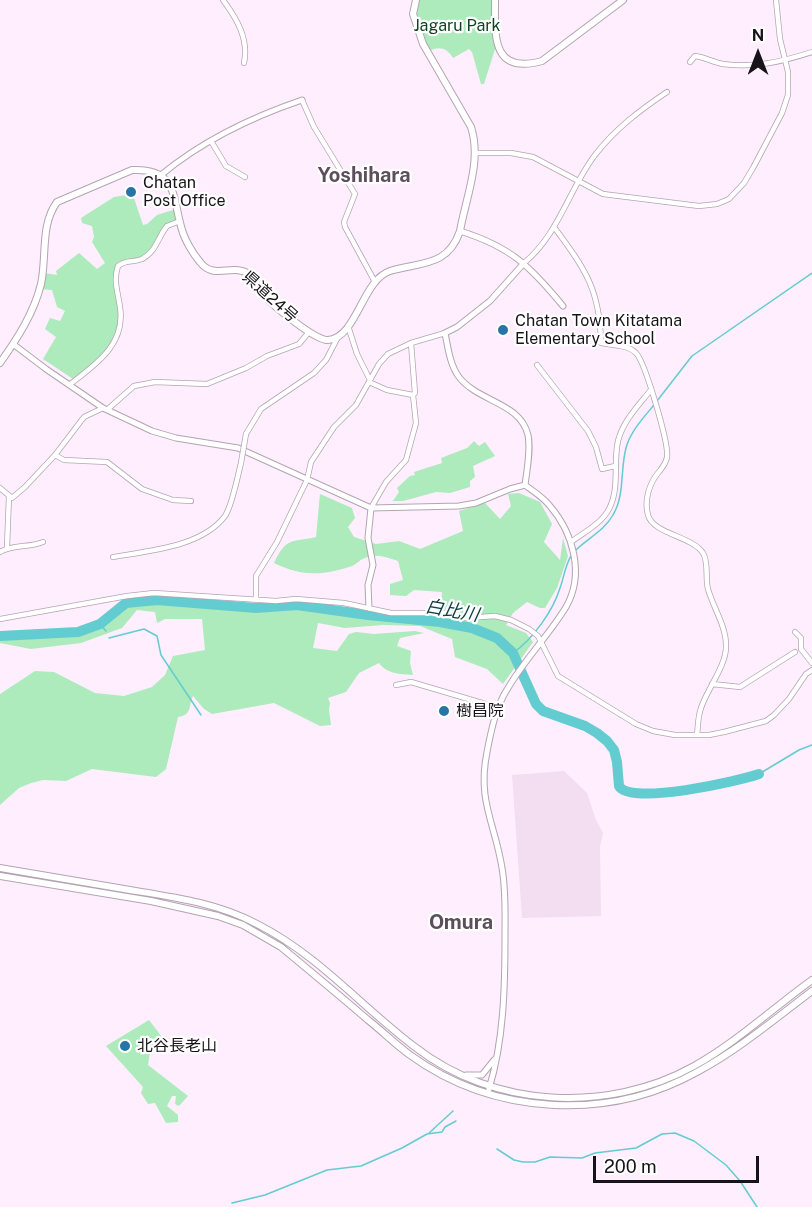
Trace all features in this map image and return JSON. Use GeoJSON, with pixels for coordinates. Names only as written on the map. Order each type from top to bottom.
{"type":"FeatureCollection","features":[{"type":"Feature","properties":{"kind":"main road"},"geometry":{"type":"LineString","coordinates":[[495,0],[497,47],[509,61],[518,64],[542,61],[623,0]]}},
{"type":"Feature","properties":{"kind":"main road"},"geometry":{"type":"LineString","coordinates":[[338,337],[348,326],[375,282],[389,271],[427,263],[445,255],[457,242],[460,231],[476,153],[475,140],[471,127],[423,44],[413,14],[414,2]]}},
{"type":"Feature","properties":{"kind":"main road"},"geometry":{"type":"LineString","coordinates":[[0,363],[36,302],[43,271],[47,221],[57,202],[132,170],[145,169],[161,175]]}},
{"type":"Feature","properties":{"kind":"main road","name":"県道24号"},"geometry":{"type":"LineString","coordinates":[[161,175],[171,184],[183,233],[206,268],[213,271],[241,270],[247,272],[263,295],[309,332],[322,339],[329,340],[338,337]]}},
{"type":"Feature","properties":{"kind":"main road"},"geometry":{"type":"LineString","coordinates":[[0,868],[194,902],[251,921],[270,930],[306,956],[415,1047],[439,1064],[490,1086],[539,1096],[570,1098],[610,1095],[644,1087],[681,1073],[707,1059],[812,980]]}},
{"type":"Feature","properties":{"kind":"main road"},"geometry":{"type":"LineString","coordinates":[[0,876],[172,906],[218,916],[243,925],[281,947],[409,1054],[444,1075],[488,1094],[534,1103],[571,1106],[612,1102],[650,1093],[683,1079],[722,1057],[812,991]]}},
{"type":"Feature","properties":{"kind":"street"},"geometry":{"type":"LineString","coordinates":[[223,0],[239,24],[246,51],[244,63]]}},
{"type":"Feature","properties":{"kind":"street"},"geometry":{"type":"LineString","coordinates":[[476,153],[511,153],[533,157],[603,194],[708,206],[729,199],[744,183],[786,104],[789,85],[786,60],[777,23],[776,0]]}},
{"type":"Feature","properties":{"kind":"street"},"geometry":{"type":"LineString","coordinates":[[690,62],[695,56],[715,62],[748,66],[786,60],[812,52]]}},
{"type":"Feature","properties":{"kind":"street"},"geometry":{"type":"LineString","coordinates":[[256,600],[256,576],[277,542],[307,480],[311,462],[334,428],[356,405],[379,364],[388,354],[411,343],[457,327],[490,301],[531,257],[554,227],[594,156],[621,126],[667,92]]}},
{"type":"Feature","properties":{"kind":"street"},"geometry":{"type":"LineString","coordinates":[[161,175],[180,159],[212,141],[270,111],[302,100],[314,127],[355,194],[345,227],[375,282]]}},
{"type":"Feature","properties":{"kind":"street"},"geometry":{"type":"LineString","coordinates":[[212,141],[226,166],[245,177]]}},
{"type":"Feature","properties":{"kind":"street"},"geometry":{"type":"LineString","coordinates":[[69,385],[89,369],[116,341],[121,319],[115,281],[118,266],[127,260],[145,257],[159,243],[167,226],[180,221]]}},
{"type":"Feature","properties":{"kind":"street"},"geometry":{"type":"LineString","coordinates":[[554,227],[591,281],[599,306],[601,343],[625,348],[636,354],[644,369],[664,431],[667,457],[665,464],[650,484],[647,500],[648,516],[652,524],[693,544],[703,554],[709,591],[726,642],[726,652],[701,707],[697,735]]}},
{"type":"Feature","properties":{"kind":"street"},"geometry":{"type":"LineString","coordinates":[[460,231],[499,245],[524,263],[563,306]]}},
{"type":"Feature","properties":{"kind":"street"},"geometry":{"type":"LineString","coordinates":[[348,326],[369,381],[387,390],[413,395]]}},
{"type":"Feature","properties":{"kind":"street"},"geometry":{"type":"LineString","coordinates":[[0,488],[12,498],[55,454],[84,417],[106,408],[134,386],[155,382],[207,384],[299,344],[309,332]]}},
{"type":"Feature","properties":{"kind":"street"},"geometry":{"type":"LineString","coordinates":[[445,333],[450,357],[460,378],[480,394],[513,411],[523,423],[528,438],[525,485]]}},
{"type":"Feature","properties":{"kind":"street"},"geometry":{"type":"LineString","coordinates":[[113,557],[176,545],[205,534],[225,516],[241,463],[246,434],[261,409],[315,374],[326,360],[338,337]]}},
{"type":"Feature","properties":{"kind":"street"},"geometry":{"type":"LineString","coordinates":[[369,608],[368,585],[373,565],[368,538],[371,508],[386,482],[406,460],[416,423],[411,343]]}},
{"type":"Feature","properties":{"kind":"street"},"geometry":{"type":"LineString","coordinates":[[13,344],[69,385],[106,408],[152,431],[176,438],[238,448],[371,508],[459,506],[476,503],[525,485]]}},
{"type":"Feature","properties":{"kind":"street"},"geometry":{"type":"LineString","coordinates":[[537,365],[588,431],[596,447],[602,469],[615,466]]}},
{"type":"Feature","properties":{"kind":"street"},"geometry":{"type":"LineString","coordinates":[[572,543],[607,512],[614,495],[615,466],[621,432],[650,391]]}},
{"type":"Feature","properties":{"kind":"street"},"geometry":{"type":"LineString","coordinates":[[55,454],[64,460],[107,462],[142,489],[173,500],[191,501]]}},
{"type":"Feature","properties":{"kind":"street"},"geometry":{"type":"LineString","coordinates":[[488,1094],[505,981],[505,895],[502,868],[483,796],[486,753],[507,689],[526,663],[539,639],[565,609],[575,578],[572,543],[551,507],[525,485]]}},
{"type":"Feature","properties":{"kind":"street"},"geometry":{"type":"LineString","coordinates":[[7,547],[9,496]]}},
{"type":"Feature","properties":{"kind":"street"},"geometry":{"type":"LineString","coordinates":[[0,552],[7,547],[33,546],[44,543]]}},
{"type":"Feature","properties":{"kind":"street"},"geometry":{"type":"LineString","coordinates":[[0,619],[154,593],[256,600],[296,599],[391,613],[450,613],[466,618],[495,616],[511,620],[529,629],[539,639],[558,676],[636,724],[665,734],[697,735],[724,732],[766,721],[789,699],[806,674],[812,670]]}},
{"type":"Feature","properties":{"kind":"street"},"geometry":{"type":"LineString","coordinates":[[795,632],[801,638],[801,649],[812,663]]}},
{"type":"Feature","properties":{"kind":"street"},"geometry":{"type":"LineString","coordinates":[[712,684],[740,687],[795,652]]}},
{"type":"Feature","properties":{"kind":"street"},"geometry":{"type":"LineString","coordinates":[[396,685],[411,682],[499,708]]}},
{"type":"Feature","properties":{"kind":"street"},"geometry":{"type":"LineString","coordinates":[[458,1074],[482,1075],[495,1059]]}},
{"type":"Feature","properties":{"kind":"shaded area"},"geometry":{"type":"Polygon","coordinates":[[[564,771],[587,793],[603,833],[600,847],[601,916],[522,918],[512,775],[564,771]]]}},
{"type":"Feature","properties":{"kind":"green space","name":"Jagaru Park"},"geometry":{"type":"Polygon","coordinates":[[[416,0],[495,0],[497,43],[484,84],[481,84],[472,52],[469,49],[453,58],[442,49],[427,52],[414,5],[416,0]]]}},
{"type":"Feature","properties":{"kind":"green space"},"geometry":{"type":"Polygon","coordinates":[[[127,195],[129,199],[134,198],[143,225],[157,215],[176,209],[180,222],[168,226],[147,255],[117,267],[120,314],[115,336],[100,356],[73,379],[43,359],[56,337],[45,329],[50,318],[60,321],[65,311],[57,307],[52,290],[40,289],[44,273],[57,275],[56,271],[79,253],[97,269],[105,263],[92,242],[94,237],[92,226],[82,223],[81,218],[114,197],[127,195]]]}},
{"type":"Feature","properties":{"kind":"green space"},"geometry":{"type":"Polygon","coordinates":[[[474,441],[479,446],[485,442],[495,456],[473,466],[475,477],[470,481],[470,487],[450,493],[436,492],[403,501],[393,501],[399,492],[397,488],[410,476],[415,475],[414,472],[442,463],[441,458],[467,448],[474,441]]]}},
{"type":"Feature","properties":{"kind":"green space"},"geometry":{"type":"Polygon","coordinates":[[[519,493],[540,502],[552,524],[544,542],[560,560],[563,538],[568,556],[557,588],[545,608],[527,602],[513,613],[506,625],[526,633],[533,642],[503,684],[487,669],[455,657],[452,639],[420,626],[383,625],[345,628],[318,623],[313,648],[337,651],[349,634],[356,632],[374,634],[415,631],[424,633],[400,638],[397,646],[411,651],[410,663],[413,675],[390,671],[379,663],[359,673],[346,692],[328,698],[331,725],[320,726],[274,703],[212,714],[204,709],[193,696],[188,712],[178,717],[166,769],[156,777],[92,769],[66,781],[43,780],[31,783],[19,788],[0,805],[0,694],[35,671],[54,672],[95,693],[124,696],[152,687],[165,675],[173,656],[205,650],[202,619],[165,619],[157,623],[155,612],[137,610],[122,628],[81,643],[31,649],[0,643],[0,640],[86,634],[102,628],[127,601],[141,598],[165,597],[246,604],[303,603],[403,617],[428,617],[441,608],[442,592],[414,590],[406,596],[390,595],[390,584],[403,580],[398,561],[373,556],[339,570],[320,573],[302,572],[274,563],[286,544],[316,537],[320,494],[352,508],[355,518],[348,527],[354,537],[376,544],[399,541],[420,549],[463,531],[459,511],[485,503],[500,519],[511,506],[508,494],[519,493]]]}},
{"type":"Feature","properties":{"kind":"green space"},"geometry":{"type":"Polygon","coordinates":[[[149,1020],[162,1037],[161,1041],[151,1046],[148,1065],[188,1096],[179,1106],[175,1104],[176,1096],[172,1096],[167,1106],[178,1115],[178,1122],[166,1123],[155,1103],[148,1104],[141,1093],[143,1087],[106,1046],[149,1020]]]}},
{"type":"Feature","properties":{"kind":"waterway"},"geometry":{"type":"LineString","coordinates":[[657,401],[692,356],[812,273]]}},
{"type":"Feature","properties":{"kind":"waterway"},"geometry":{"type":"LineString","coordinates":[[576,550],[601,530],[613,515],[621,491],[624,456],[628,442],[654,405]]}},
{"type":"Feature","properties":{"kind":"waterway"},"geometry":{"type":"LineString","coordinates":[[513,653],[528,640],[547,615],[557,597],[571,556]]}},
{"type":"Feature","properties":{"kind":"waterway","name":"白比川"},"geometry":{"type":"LineString","coordinates":[[0,636],[78,632],[100,624],[126,603],[157,600],[256,608],[297,605],[440,622],[472,628],[497,638],[513,653],[536,704],[543,711],[585,726],[607,741],[614,750],[619,786],[627,792],[643,794],[686,790],[759,774]]}},
{"type":"Feature","properties":{"kind":"waterway"},"geometry":{"type":"LineString","coordinates":[[100,624],[106,631]]}},
{"type":"Feature","properties":{"kind":"waterway"},"geometry":{"type":"LineString","coordinates":[[109,638],[144,629],[157,636],[161,655],[201,715]]}},
{"type":"Feature","properties":{"kind":"waterway","name":"白比川"},"geometry":{"type":"LineString","coordinates":[[759,774],[799,750],[812,745]]}},
{"type":"Feature","properties":{"kind":"waterway"},"geometry":{"type":"LineString","coordinates":[[429,1133],[453,1111]]}},
{"type":"Feature","properties":{"kind":"waterway"},"geometry":{"type":"LineString","coordinates":[[232,1203],[265,1195],[327,1170],[361,1166],[427,1134],[442,1132],[445,1127],[456,1121]]}},
{"type":"Feature","properties":{"kind":"waterway"},"geometry":{"type":"LineString","coordinates":[[497,1149],[514,1160],[523,1162],[535,1162],[550,1157],[582,1158],[595,1153],[636,1148],[662,1134],[675,1133],[694,1141],[726,1165],[757,1207]]}},
{"type":"Feature","properties":{"kind":"place","name":"Chatan Post Office"},"geometry":{"type":"Point","coordinates":[131,192]}},
{"type":"Feature","properties":{"kind":"place","name":"Chatan Town Kitatama Elementary School"},"geometry":{"type":"Point","coordinates":[503,330]}},
{"type":"Feature","properties":{"kind":"place","name":"樹昌院"},"geometry":{"type":"Point","coordinates":[444,711]}},
{"type":"Feature","properties":{"kind":"place","name":"北谷長老山"},"geometry":{"type":"Point","coordinates":[125,1046]}},
{"type":"Feature","properties":{"kind":"district","name":"Yoshihara"},"geometry":{"type":"Point","coordinates":[364,176]}},
{"type":"Feature","properties":{"kind":"district","name":"Omura"},"geometry":{"type":"Point","coordinates":[461,923]}}]}
